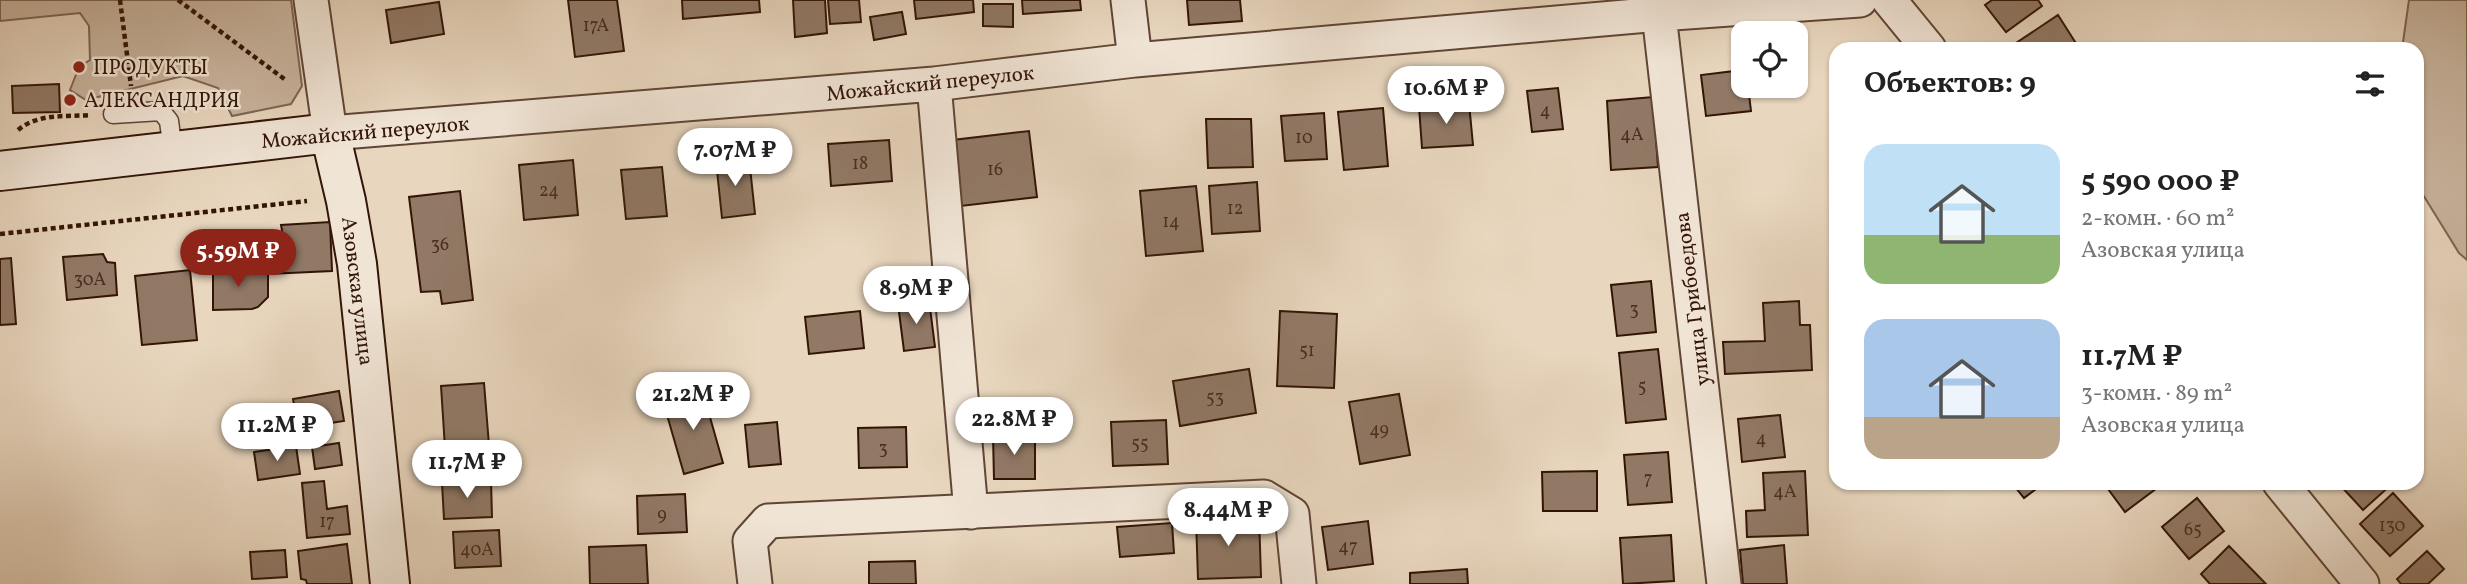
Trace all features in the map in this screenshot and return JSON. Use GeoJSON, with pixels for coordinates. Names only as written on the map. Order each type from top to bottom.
{"type":"FeatureCollection","features":[{"type":"Feature","properties":{"kind":"street","name":"Азовская улица"},"geometry":{"type":"LineString","coordinates":[[311,0],[330,133],[357,264],[390,584]]}},
{"type":"Feature","properties":{"kind":"street"},"geometry":{"type":"LineString","coordinates":[[1128,0],[1135,60]]}},
{"type":"Feature","properties":{"kind":"street","name":"Можайский переулок"},"geometry":{"type":"LineString","coordinates":[[6,153],[173,151],[330,133],[934,85],[1135,60],[1659,14],[1860,0]]}},
{"type":"Feature","properties":{"kind":"street"},"geometry":{"type":"LineString","coordinates":[[1889,0],[1923,42]]}},
{"type":"Feature","properties":{"kind":"street","name":"улица Грибоедова"},"geometry":{"type":"LineString","coordinates":[[1659,14],[1724,584]]}},
{"type":"Feature","properties":{"kind":"street"},"geometry":{"type":"LineString","coordinates":[[934,85],[971,512]]}},
{"type":"Feature","properties":{"kind":"street"},"geometry":{"type":"LineString","coordinates":[[2286,490],[2362,584]]}},
{"type":"Feature","properties":{"kind":"street"},"geometry":{"type":"LineString","coordinates":[[755,584],[750,541],[768,521],[1264,497],[1292,514],[1299,584]]}},
{"type":"Feature","properties":{"kind":"lane"},"geometry":{"type":"LineString","coordinates":[[113,114],[161,111],[167,116],[173,151]]}},
{"type":"Feature","properties":{"kind":"path"},"geometry":{"type":"LineString","coordinates":[[120,0],[134,112]]}},
{"type":"Feature","properties":{"kind":"path"},"geometry":{"type":"LineString","coordinates":[[6,153],[30,121],[39,118],[113,114]]}},
{"type":"Feature","properties":{"kind":"shaded area"},"geometry":{"type":"Polygon","coordinates":[[[0,0],[291,0],[302,86],[291,104],[232,116],[218,88],[183,76],[86,100],[70,90],[79,67],[90,60],[89,26],[80,13],[0,21],[0,0]]]}},
{"type":"Feature","properties":{"kind":"shaded area"},"geometry":{"type":"Polygon","coordinates":[[[2409,0],[2467,0],[2467,260],[2459,253],[2424,196],[2424,42],[2403,42],[2409,0]]]}},
{"type":"Feature","properties":{"kind":"building"},"geometry":{"type":"Polygon","coordinates":[[[568,0],[617,0],[624,51],[575,57],[568,0]]]}},
{"type":"Feature","properties":{"kind":"building"},"geometry":{"type":"Polygon","coordinates":[[[682,0],[759,0],[760,12],[683,19],[682,0]]]}},
{"type":"Feature","properties":{"kind":"building"},"geometry":{"type":"Polygon","coordinates":[[[793,0],[825,0],[827,33],[795,37],[793,0]]]}},
{"type":"Feature","properties":{"kind":"building"},"geometry":{"type":"Polygon","coordinates":[[[828,0],[859,0],[861,22],[830,24],[828,0]]]}},
{"type":"Feature","properties":{"kind":"building"},"geometry":{"type":"Polygon","coordinates":[[[914,0],[973,0],[974,12],[916,19],[914,0]]]}},
{"type":"Feature","properties":{"kind":"building"},"geometry":{"type":"Polygon","coordinates":[[[1022,0],[1080,0],[1081,10],[1023,14],[1022,0]]]}},
{"type":"Feature","properties":{"kind":"building"},"geometry":{"type":"Polygon","coordinates":[[[1187,0],[1240,0],[1242,21],[1189,25],[1187,0]]]}},
{"type":"Feature","properties":{"kind":"building"},"geometry":{"type":"Polygon","coordinates":[[[1992,0],[2038,0],[2042,6],[2006,32],[1985,5],[1992,0]]]}},
{"type":"Feature","properties":{"kind":"building"},"geometry":{"type":"Polygon","coordinates":[[[439,2],[444,34],[391,43],[386,10],[439,2]]]}},
{"type":"Feature","properties":{"kind":"building"},"geometry":{"type":"Polygon","coordinates":[[[983,4],[1013,4],[1013,27],[983,26],[983,4]]]}},
{"type":"Feature","properties":{"kind":"building"},"geometry":{"type":"Polygon","coordinates":[[[902,12],[906,34],[874,40],[870,17],[902,12]]]}},
{"type":"Feature","properties":{"kind":"building"},"geometry":{"type":"Polygon","coordinates":[[[2058,15],[2075,42],[2018,42],[2058,15]]]}},
{"type":"Feature","properties":{"kind":"building"},"geometry":{"type":"Polygon","coordinates":[[[1731,71],[1731,98],[1749,98],[1751,111],[1706,116],[1701,75],[1731,71]]]}},
{"type":"Feature","properties":{"kind":"building"},"geometry":{"type":"Polygon","coordinates":[[[59,84],[60,112],[13,113],[12,86],[59,84]]]}},
{"type":"Feature","properties":{"kind":"building"},"geometry":{"type":"Polygon","coordinates":[[[1558,88],[1563,129],[1532,132],[1527,91],[1558,88]]]}},
{"type":"Feature","properties":{"kind":"building"},"geometry":{"type":"Polygon","coordinates":[[[1653,97],[1658,167],[1611,170],[1607,101],[1653,97]]]}},
{"type":"Feature","properties":{"kind":"building"},"geometry":{"type":"Polygon","coordinates":[[[1469,103],[1473,145],[1422,148],[1419,107],[1469,103]]]}},
{"type":"Feature","properties":{"kind":"building"},"geometry":{"type":"Polygon","coordinates":[[[1383,108],[1388,166],[1344,170],[1338,112],[1383,108]]]}},
{"type":"Feature","properties":{"kind":"building"},"geometry":{"type":"Polygon","coordinates":[[[1324,113],[1327,159],[1285,161],[1281,116],[1324,113]]]}},
{"type":"Feature","properties":{"kind":"building"},"geometry":{"type":"Polygon","coordinates":[[[1206,119],[1251,119],[1253,167],[1208,168],[1206,119]]]}},
{"type":"Feature","properties":{"kind":"building"},"geometry":{"type":"Polygon","coordinates":[[[1029,131],[1037,197],[961,206],[953,140],[1029,131]]]}},
{"type":"Feature","properties":{"kind":"building"},"geometry":{"type":"Polygon","coordinates":[[[889,140],[892,181],[831,186],[828,144],[889,140]]]}},
{"type":"Feature","properties":{"kind":"building"},"geometry":{"type":"Polygon","coordinates":[[[749,158],[755,214],[722,218],[716,161],[749,158]]]}},
{"type":"Feature","properties":{"kind":"building"},"geometry":{"type":"Polygon","coordinates":[[[573,160],[578,215],[524,220],[519,165],[573,160]]]}},
{"type":"Feature","properties":{"kind":"building"},"geometry":{"type":"Polygon","coordinates":[[[662,167],[667,216],[626,219],[621,170],[662,167]]]}},
{"type":"Feature","properties":{"kind":"building"},"geometry":{"type":"Polygon","coordinates":[[[1257,182],[1260,231],[1212,234],[1209,186],[1257,182]]]}},
{"type":"Feature","properties":{"kind":"building"},"geometry":{"type":"Polygon","coordinates":[[[1196,186],[1203,251],[1146,256],[1140,191],[1196,186]]]}},
{"type":"Feature","properties":{"kind":"building"},"geometry":{"type":"Polygon","coordinates":[[[460,191],[473,300],[442,304],[440,291],[421,292],[409,197],[460,191]]]}},
{"type":"Feature","properties":{"kind":"building"},"geometry":{"type":"Polygon","coordinates":[[[330,222],[332,271],[268,274],[270,248],[285,247],[281,225],[330,222]]]}},
{"type":"Feature","properties":{"kind":"building"},"geometry":{"type":"Polygon","coordinates":[[[103,254],[107,262],[115,263],[117,295],[67,300],[63,257],[103,254]]]}},
{"type":"Feature","properties":{"kind":"building"},"geometry":{"type":"Polygon","coordinates":[[[11,258],[16,324],[0,325],[0,259],[11,258]]]}},
{"type":"Feature","properties":{"kind":"building"},"geometry":{"type":"Polygon","coordinates":[[[213,268],[245,269],[244,274],[268,274],[268,297],[252,309],[213,310],[213,268]]]}},
{"type":"Feature","properties":{"kind":"building"},"geometry":{"type":"Polygon","coordinates":[[[190,270],[197,340],[142,345],[135,276],[190,270]]]}},
{"type":"Feature","properties":{"kind":"building"},"geometry":{"type":"Polygon","coordinates":[[[1651,281],[1656,332],[1617,336],[1611,285],[1651,281]]]}},
{"type":"Feature","properties":{"kind":"building"},"geometry":{"type":"Polygon","coordinates":[[[929,300],[935,347],[904,351],[898,304],[929,300]]]}},
{"type":"Feature","properties":{"kind":"building"},"geometry":{"type":"Polygon","coordinates":[[[1799,301],[1800,325],[1810,325],[1812,370],[1725,374],[1723,342],[1765,341],[1763,303],[1799,301]]]}},
{"type":"Feature","properties":{"kind":"building"},"geometry":{"type":"Polygon","coordinates":[[[860,311],[864,348],[809,354],[805,317],[860,311]]]}},
{"type":"Feature","properties":{"kind":"building"},"geometry":{"type":"Polygon","coordinates":[[[1280,311],[1337,314],[1334,388],[1277,386],[1280,311]]]}},
{"type":"Feature","properties":{"kind":"building"},"geometry":{"type":"Polygon","coordinates":[[[1658,349],[1666,419],[1626,423],[1619,353],[1658,349]]]}},
{"type":"Feature","properties":{"kind":"building"},"geometry":{"type":"Polygon","coordinates":[[[1249,369],[1256,413],[1180,426],[1173,381],[1249,369]]]}},
{"type":"Feature","properties":{"kind":"building"},"geometry":{"type":"Polygon","coordinates":[[[484,383],[489,445],[445,448],[441,386],[484,383]]]}},
{"type":"Feature","properties":{"kind":"building"},"geometry":{"type":"Polygon","coordinates":[[[702,389],[723,463],[684,474],[663,401],[702,389]]]}},
{"type":"Feature","properties":{"kind":"building"},"geometry":{"type":"Polygon","coordinates":[[[339,391],[344,421],[298,428],[293,399],[339,391]]]}},
{"type":"Feature","properties":{"kind":"building"},"geometry":{"type":"Polygon","coordinates":[[[1399,394],[1410,455],[1360,464],[1349,402],[1399,394]]]}},
{"type":"Feature","properties":{"kind":"building"},"geometry":{"type":"Polygon","coordinates":[[[1780,415],[1785,457],[1742,462],[1738,419],[1780,415]]]}},
{"type":"Feature","properties":{"kind":"building"},"geometry":{"type":"Polygon","coordinates":[[[1166,420],[1168,464],[1113,466],[1111,422],[1166,420]]]}},
{"type":"Feature","properties":{"kind":"building"},"geometry":{"type":"Polygon","coordinates":[[[777,422],[781,464],[749,467],[745,425],[777,422]]]}},
{"type":"Feature","properties":{"kind":"building"},"geometry":{"type":"Polygon","coordinates":[[[906,427],[907,467],[859,468],[858,428],[906,427]]]}},
{"type":"Feature","properties":{"kind":"building"},"geometry":{"type":"Polygon","coordinates":[[[1035,435],[1035,479],[994,479],[993,436],[1035,435]]]}},
{"type":"Feature","properties":{"kind":"building"},"geometry":{"type":"Polygon","coordinates":[[[339,443],[342,465],[315,469],[312,447],[339,443]]]}},
{"type":"Feature","properties":{"kind":"building"},"geometry":{"type":"Polygon","coordinates":[[[296,446],[300,474],[258,480],[254,452],[296,446]]]}},
{"type":"Feature","properties":{"kind":"building"},"geometry":{"type":"Polygon","coordinates":[[[1668,452],[1672,502],[1628,505],[1624,455],[1668,452]]]}},
{"type":"Feature","properties":{"kind":"building"},"geometry":{"type":"Polygon","coordinates":[[[1597,471],[1597,511],[1543,511],[1542,472],[1597,471]]]}},
{"type":"Feature","properties":{"kind":"building"},"geometry":{"type":"Polygon","coordinates":[[[1805,471],[1808,535],[1747,537],[1746,511],[1765,510],[1763,473],[1805,471]]]}},
{"type":"Feature","properties":{"kind":"building"},"geometry":{"type":"Polygon","coordinates":[[[324,481],[327,509],[347,506],[350,534],[307,538],[302,483],[324,481]]]}},
{"type":"Feature","properties":{"kind":"building"},"geometry":{"type":"Polygon","coordinates":[[[491,481],[492,517],[444,519],[442,483],[491,481]]]}},
{"type":"Feature","properties":{"kind":"building"},"geometry":{"type":"Polygon","coordinates":[[[2018,490],[2035,490],[2024,498],[2018,490]]]}},
{"type":"Feature","properties":{"kind":"building"},"geometry":{"type":"Polygon","coordinates":[[[2109,490],[2154,490],[2125,512],[2109,490]]]}},
{"type":"Feature","properties":{"kind":"building"},"geometry":{"type":"Polygon","coordinates":[[[2344,490],[2385,490],[2363,510],[2344,490]]]}},
{"type":"Feature","properties":{"kind":"building"},"geometry":{"type":"Polygon","coordinates":[[[2393,493],[2423,526],[2390,556],[2360,524],[2393,493]]]}},
{"type":"Feature","properties":{"kind":"building"},"geometry":{"type":"Polygon","coordinates":[[[685,494],[687,532],[638,534],[637,496],[685,494]]]}},
{"type":"Feature","properties":{"kind":"building"},"geometry":{"type":"Polygon","coordinates":[[[2197,498],[2224,531],[2189,559],[2162,527],[2197,498]]]}},
{"type":"Feature","properties":{"kind":"building"},"geometry":{"type":"Polygon","coordinates":[[[1259,517],[1261,577],[1198,579],[1196,519],[1259,517]]]}},
{"type":"Feature","properties":{"kind":"building"},"geometry":{"type":"Polygon","coordinates":[[[1368,521],[1373,564],[1328,570],[1322,527],[1368,521]]]}},
{"type":"Feature","properties":{"kind":"building"},"geometry":{"type":"Polygon","coordinates":[[[1172,523],[1174,553],[1120,557],[1117,527],[1172,523]]]}},
{"type":"Feature","properties":{"kind":"building"},"geometry":{"type":"Polygon","coordinates":[[[499,530],[501,566],[455,568],[453,532],[499,530]]]}},
{"type":"Feature","properties":{"kind":"building"},"geometry":{"type":"Polygon","coordinates":[[[1671,535],[1674,581],[1623,584],[1620,538],[1671,535]]]}},
{"type":"Feature","properties":{"kind":"building"},"geometry":{"type":"Polygon","coordinates":[[[347,544],[352,584],[307,584],[306,580],[301,579],[298,551],[347,544]]]}},
{"type":"Feature","properties":{"kind":"building"},"geometry":{"type":"Polygon","coordinates":[[[646,545],[648,584],[590,584],[589,547],[646,545]]]}},
{"type":"Feature","properties":{"kind":"building"},"geometry":{"type":"Polygon","coordinates":[[[1784,545],[1787,584],[1743,584],[1740,550],[1784,545]]]}},
{"type":"Feature","properties":{"kind":"building"},"geometry":{"type":"Polygon","coordinates":[[[2229,546],[2266,584],[2210,584],[2201,574],[2229,546]]]}},
{"type":"Feature","properties":{"kind":"building"},"geometry":{"type":"Polygon","coordinates":[[[285,550],[287,577],[252,579],[250,552],[285,550]]]}},
{"type":"Feature","properties":{"kind":"building"},"geometry":{"type":"Polygon","coordinates":[[[2427,551],[2444,569],[2428,584],[2401,584],[2397,579],[2427,551]]]}},
{"type":"Feature","properties":{"kind":"building"},"geometry":{"type":"Polygon","coordinates":[[[915,561],[916,584],[869,584],[869,562],[915,561]]]}},
{"type":"Feature","properties":{"kind":"building"},"geometry":{"type":"Polygon","coordinates":[[[1467,569],[1468,584],[1410,584],[1410,573],[1467,569]]]}},
{"type":"Feature","properties":{"kind":"place","name":"ПРОДУКТЫ"},"geometry":{"type":"Point","coordinates":[79,67]}},
{"type":"Feature","properties":{"kind":"place","name":"АЛЕКСАНДРИЯ"},"geometry":{"type":"Point","coordinates":[70,100]}}]}
